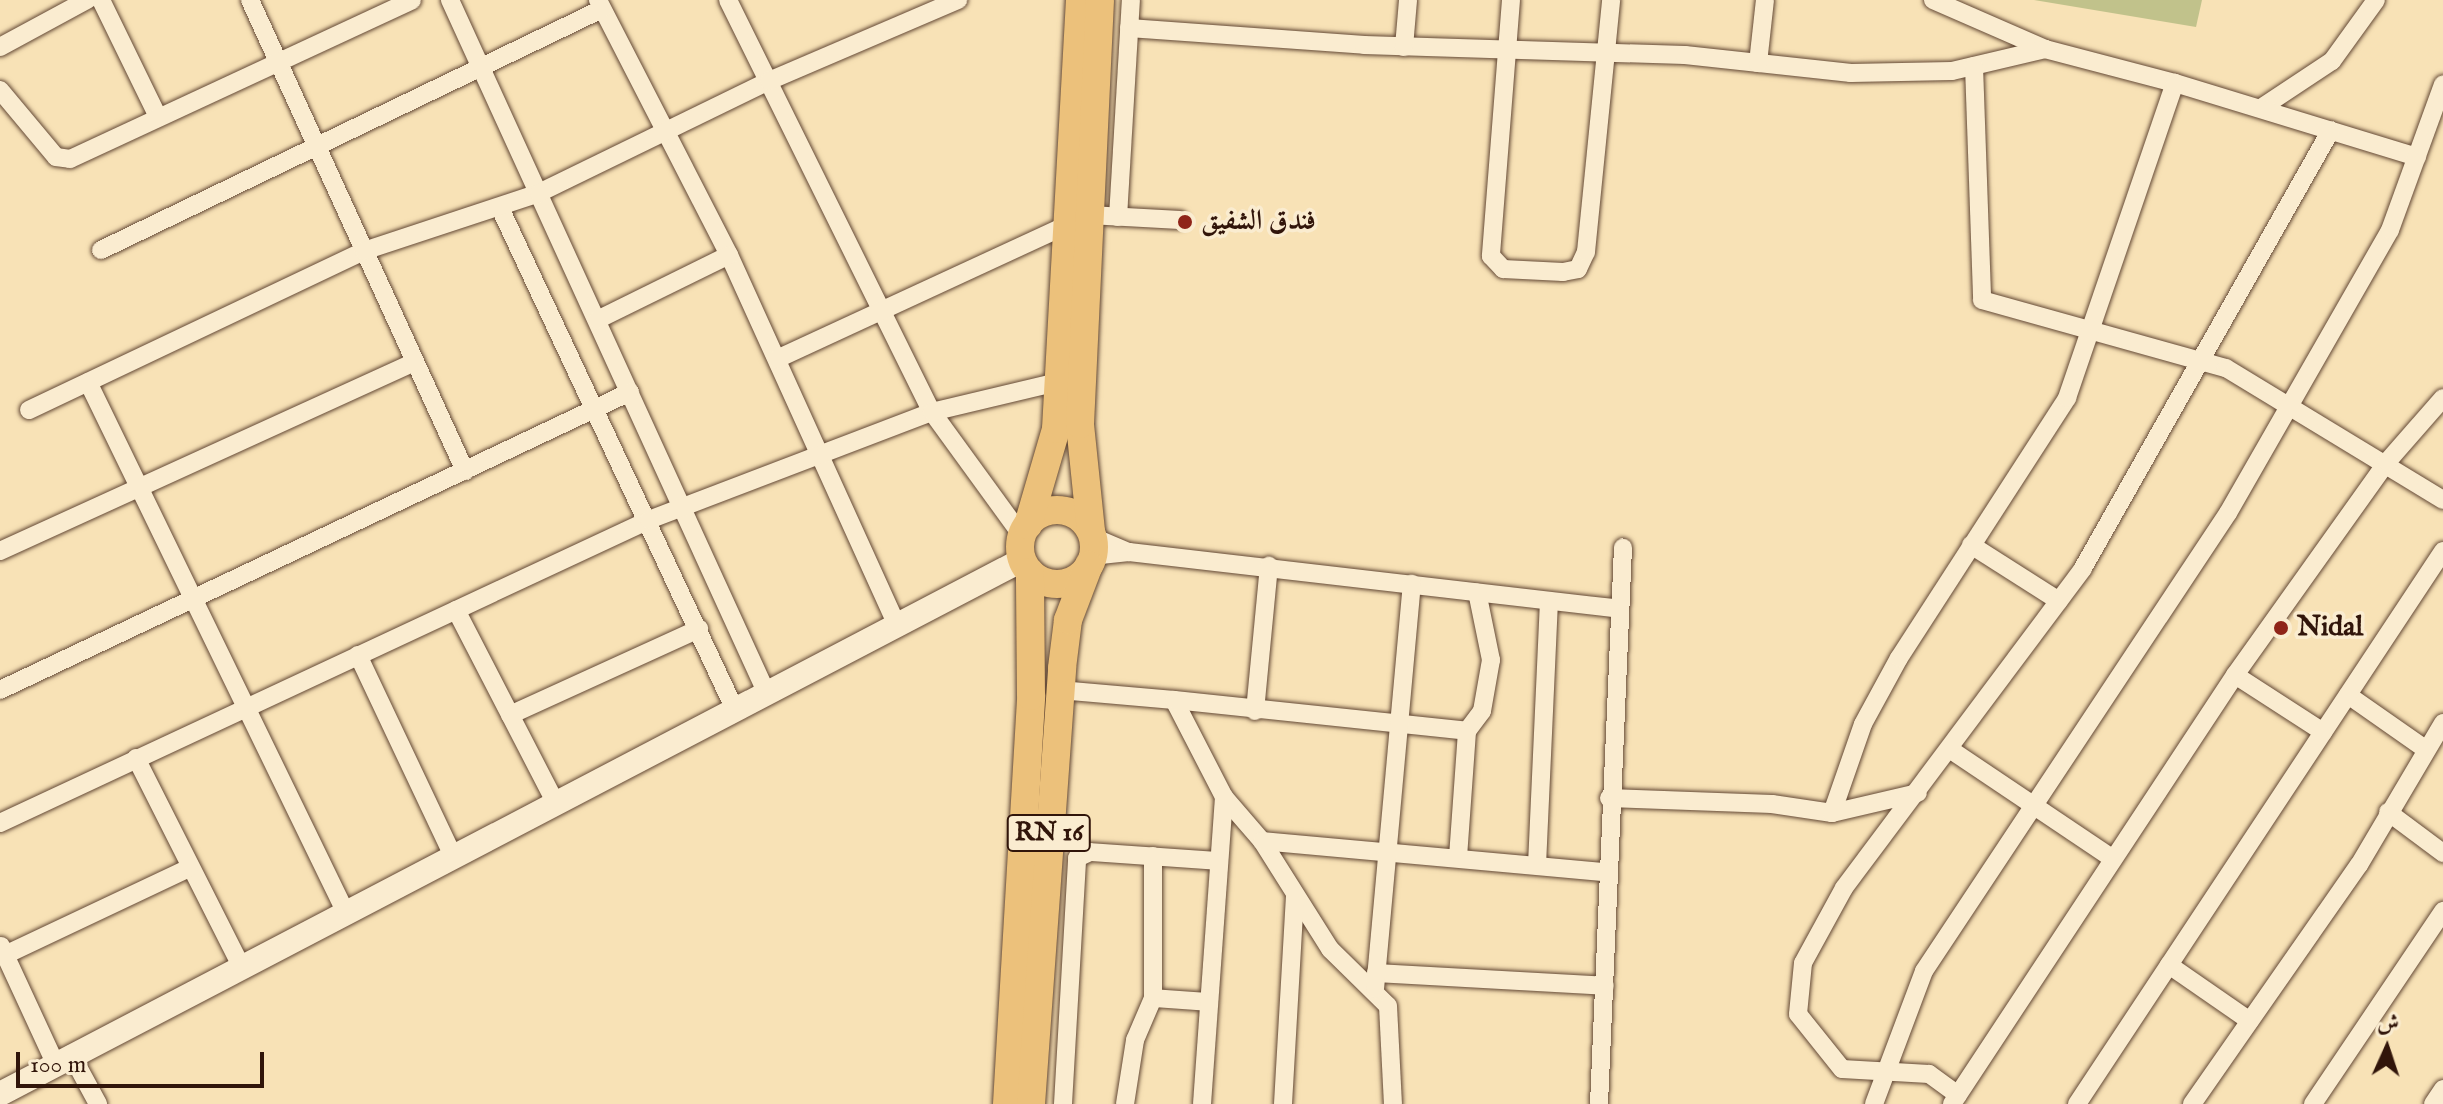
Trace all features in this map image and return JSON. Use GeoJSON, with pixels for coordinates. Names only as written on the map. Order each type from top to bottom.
{"type":"FeatureCollection","features":[{"type":"Feature","properties":{"kind":"main road","name":"RN 16"},"geometry":{"type":"LineString","coordinates":[[1031,1104],[1060,690],[1068,620],[1092,548],[1080,480],[1080,0]]}},
{"type":"Feature","properties":{"kind":"main road","name":"RN 16"},"geometry":{"type":"LineString","coordinates":[[1007,1104],[1030,710],[1025,548],[1049,463],[1100,0]]}},
{"type":"Feature","properties":{"kind":"main road"},"geometry":{"type":"LineString","coordinates":[[1061,510],[1092,548],[1066,583],[1025,548],[1061,510]]}},
{"type":"Feature","properties":{"kind":"street"},"geometry":{"type":"LineString","coordinates":[[0,47],[87,0]]}},
{"type":"Feature","properties":{"kind":"street"},"geometry":{"type":"LineString","coordinates":[[101,0],[158,117]]}},
{"type":"Feature","properties":{"kind":"street"},"geometry":{"type":"LineString","coordinates":[[250,0],[412,363],[465,471]]}},
{"type":"Feature","properties":{"kind":"street"},"geometry":{"type":"LineString","coordinates":[[0,90],[62,160],[412,0]]}},
{"type":"Feature","properties":{"kind":"street"},"geometry":{"type":"LineString","coordinates":[[450,0],[685,508],[767,694]]}},
{"type":"Feature","properties":{"kind":"street"},"geometry":{"type":"LineString","coordinates":[[0,1094],[555,802],[898,628],[1025,548],[932,412],[728,0]]}},
{"type":"Feature","properties":{"kind":"street"},"geometry":{"type":"LineString","coordinates":[[1118,217],[1131,0]]}},
{"type":"Feature","properties":{"kind":"street"},"geometry":{"type":"LineString","coordinates":[[1404,47],[1408,0]]}},
{"type":"Feature","properties":{"kind":"street"},"geometry":{"type":"LineString","coordinates":[[1511,0],[1493,262],[1563,272],[1578,269],[1586,252],[1611,0]]}},
{"type":"Feature","properties":{"kind":"street"},"geometry":{"type":"LineString","coordinates":[[1758,63],[1765,0]]}},
{"type":"Feature","properties":{"kind":"street"},"geometry":{"type":"LineString","coordinates":[[1933,0],[2045,49],[2175,83],[2417,157]]}},
{"type":"Feature","properties":{"kind":"street"},"geometry":{"type":"LineString","coordinates":[[2261,108],[2332,61],[2376,0]]}},
{"type":"Feature","properties":{"kind":"street"},"geometry":{"type":"LineString","coordinates":[[29,410],[364,251],[539,193],[769,81],[947,2]]}},
{"type":"Feature","properties":{"kind":"street"},"geometry":{"type":"LineString","coordinates":[[101,250],[316,147],[600,4],[663,133],[729,255],[898,628]]}},
{"type":"Feature","properties":{"kind":"street"},"geometry":{"type":"LineString","coordinates":[[1129,28],[1404,47],[1606,53],[1758,63],[1851,73],[1974,66],[2045,49]]}},
{"type":"Feature","properties":{"kind":"street"},"geometry":{"type":"LineString","coordinates":[[1974,66],[1979,295],[2093,334],[2201,359],[2291,404],[2443,500]]}},
{"type":"Feature","properties":{"kind":"street"},"geometry":{"type":"LineString","coordinates":[[1832,813],[1863,724],[1971,545],[2067,398],[2093,334],[2175,83]]}},
{"type":"Feature","properties":{"kind":"street"},"geometry":{"type":"LineString","coordinates":[[1874,1104],[1924,971],[2035,810],[2291,404],[2390,230],[2443,84]]}},
{"type":"Feature","properties":{"kind":"street"},"geometry":{"type":"LineString","coordinates":[[2331,130],[2059,601],[1919,793],[1844,888],[1803,963],[1796,992],[1798,1014],[1842,1069],[1884,1074],[1929,1074],[1955,1099],[2235,675],[2387,462],[2443,398]]}},
{"type":"Feature","properties":{"kind":"street"},"geometry":{"type":"LineString","coordinates":[[500,208],[598,409],[735,710]]}},
{"type":"Feature","properties":{"kind":"street"},"geometry":{"type":"LineString","coordinates":[[777,359],[880,307],[1078,218],[1180,220]]}},
{"type":"Feature","properties":{"kind":"street"},"geometry":{"type":"LineString","coordinates":[[597,320],[729,255]]}},
{"type":"Feature","properties":{"kind":"street"},"geometry":{"type":"LineString","coordinates":[[0,551],[412,363]]}},
{"type":"Feature","properties":{"kind":"street"},"geometry":{"type":"LineString","coordinates":[[88,382],[345,911]]}},
{"type":"Feature","properties":{"kind":"street"},"geometry":{"type":"LineString","coordinates":[[0,823],[649,520],[823,459],[932,412],[1058,382]]}},
{"type":"Feature","properties":{"kind":"street"},"geometry":{"type":"LineString","coordinates":[[0,690],[630,392]]}},
{"type":"Feature","properties":{"kind":"street"},"geometry":{"type":"LineString","coordinates":[[1971,545],[2059,601]]}},
{"type":"Feature","properties":{"kind":"street"},"geometry":{"type":"LineString","coordinates":[[1092,548],[1269,566],[1618,609]]}},
{"type":"Feature","properties":{"kind":"street"},"geometry":{"type":"LineString","coordinates":[[1599,1104],[1605,986],[1605,872],[1623,548]]}},
{"type":"Feature","properties":{"kind":"street"},"geometry":{"type":"LineString","coordinates":[[2077,1104],[2443,551]]}},
{"type":"Feature","properties":{"kind":"street"},"geometry":{"type":"LineString","coordinates":[[1255,711],[1269,566]]}},
{"type":"Feature","properties":{"kind":"street"},"geometry":{"type":"LineString","coordinates":[[1393,1104],[1394,1030],[1376,981],[1412,584]]}},
{"type":"Feature","properties":{"kind":"street"},"geometry":{"type":"LineString","coordinates":[[1458,857],[1467,731],[1482,711],[1491,660],[1477,592]]}},
{"type":"Feature","properties":{"kind":"street"},"geometry":{"type":"LineString","coordinates":[[1537,865],[1549,601]]}},
{"type":"Feature","properties":{"kind":"street"},"geometry":{"type":"LineString","coordinates":[[456,610],[555,802]]}},
{"type":"Feature","properties":{"kind":"street"},"geometry":{"type":"LineString","coordinates":[[510,715],[699,629]]}},
{"type":"Feature","properties":{"kind":"street"},"geometry":{"type":"LineString","coordinates":[[358,655],[453,856]]}},
{"type":"Feature","properties":{"kind":"street"},"geometry":{"type":"LineString","coordinates":[[2235,675],[2323,732]]}},
{"type":"Feature","properties":{"kind":"street"},"geometry":{"type":"LineString","coordinates":[[1060,690],[1174,700],[1397,727],[1467,731]]}},
{"type":"Feature","properties":{"kind":"street"},"geometry":{"type":"LineString","coordinates":[[2348,695],[2425,749]]}},
{"type":"Feature","properties":{"kind":"street"},"geometry":{"type":"LineString","coordinates":[[1174,700],[1224,797],[1262,841],[1330,949],[1376,981],[1605,986]]}},
{"type":"Feature","properties":{"kind":"street"},"geometry":{"type":"LineString","coordinates":[[2192,1104],[2388,812],[2443,723]]}},
{"type":"Feature","properties":{"kind":"street"},"geometry":{"type":"LineString","coordinates":[[1951,750],[2035,810],[2113,859]]}},
{"type":"Feature","properties":{"kind":"street"},"geometry":{"type":"LineString","coordinates":[[136,758],[241,966]]}},
{"type":"Feature","properties":{"kind":"street"},"geometry":{"type":"LineString","coordinates":[[1609,798],[1772,804],[1832,813],[1919,793]]}},
{"type":"Feature","properties":{"kind":"street"},"geometry":{"type":"LineString","coordinates":[[1202,1104],[1224,797]]}},
{"type":"Feature","properties":{"kind":"street"},"geometry":{"type":"LineString","coordinates":[[2388,812],[2443,853]]}},
{"type":"Feature","properties":{"kind":"street"},"geometry":{"type":"LineString","coordinates":[[1262,841],[1605,872]]}},
{"type":"Feature","properties":{"kind":"street"},"geometry":{"type":"LineString","coordinates":[[1063,1104],[1077,858],[1090,852],[1219,861]]}},
{"type":"Feature","properties":{"kind":"street"},"geometry":{"type":"LineString","coordinates":[[1125,1104],[1135,1040],[1153,998],[1153,856]]}},
{"type":"Feature","properties":{"kind":"street"},"geometry":{"type":"LineString","coordinates":[[98,1104],[63,1059],[3,950],[189,868]]}},
{"type":"Feature","properties":{"kind":"street"},"geometry":{"type":"LineString","coordinates":[[1283,1104],[1295,896]]}},
{"type":"Feature","properties":{"kind":"street"},"geometry":{"type":"LineString","coordinates":[[2320,1101],[2443,911]]}},
{"type":"Feature","properties":{"kind":"street"},"geometry":{"type":"LineString","coordinates":[[2169,965],[2250,1021]]}},
{"type":"Feature","properties":{"kind":"street"},"geometry":{"type":"LineString","coordinates":[[1039,986],[1068,986]]}},
{"type":"Feature","properties":{"kind":"street"},"geometry":{"type":"LineString","coordinates":[[1153,998],[1209,1002]]}},
{"type":"Feature","properties":{"kind":"street"},"geometry":{"type":"LineString","coordinates":[[2433,1104],[2443,1089]]}},
{"type":"Feature","properties":{"kind":"green space"},"geometry":{"type":"Polygon","coordinates":[[[2034,0],[2202,0],[2196,27],[2034,0]]]}},
{"type":"Feature","properties":{"kind":"place","name":"فندق الشفيق"},"geometry":{"type":"Point","coordinates":[1185,222]}},
{"type":"Feature","properties":{"kind":"place","name":"Nidal"},"geometry":{"type":"Point","coordinates":[2281,628]}}]}
